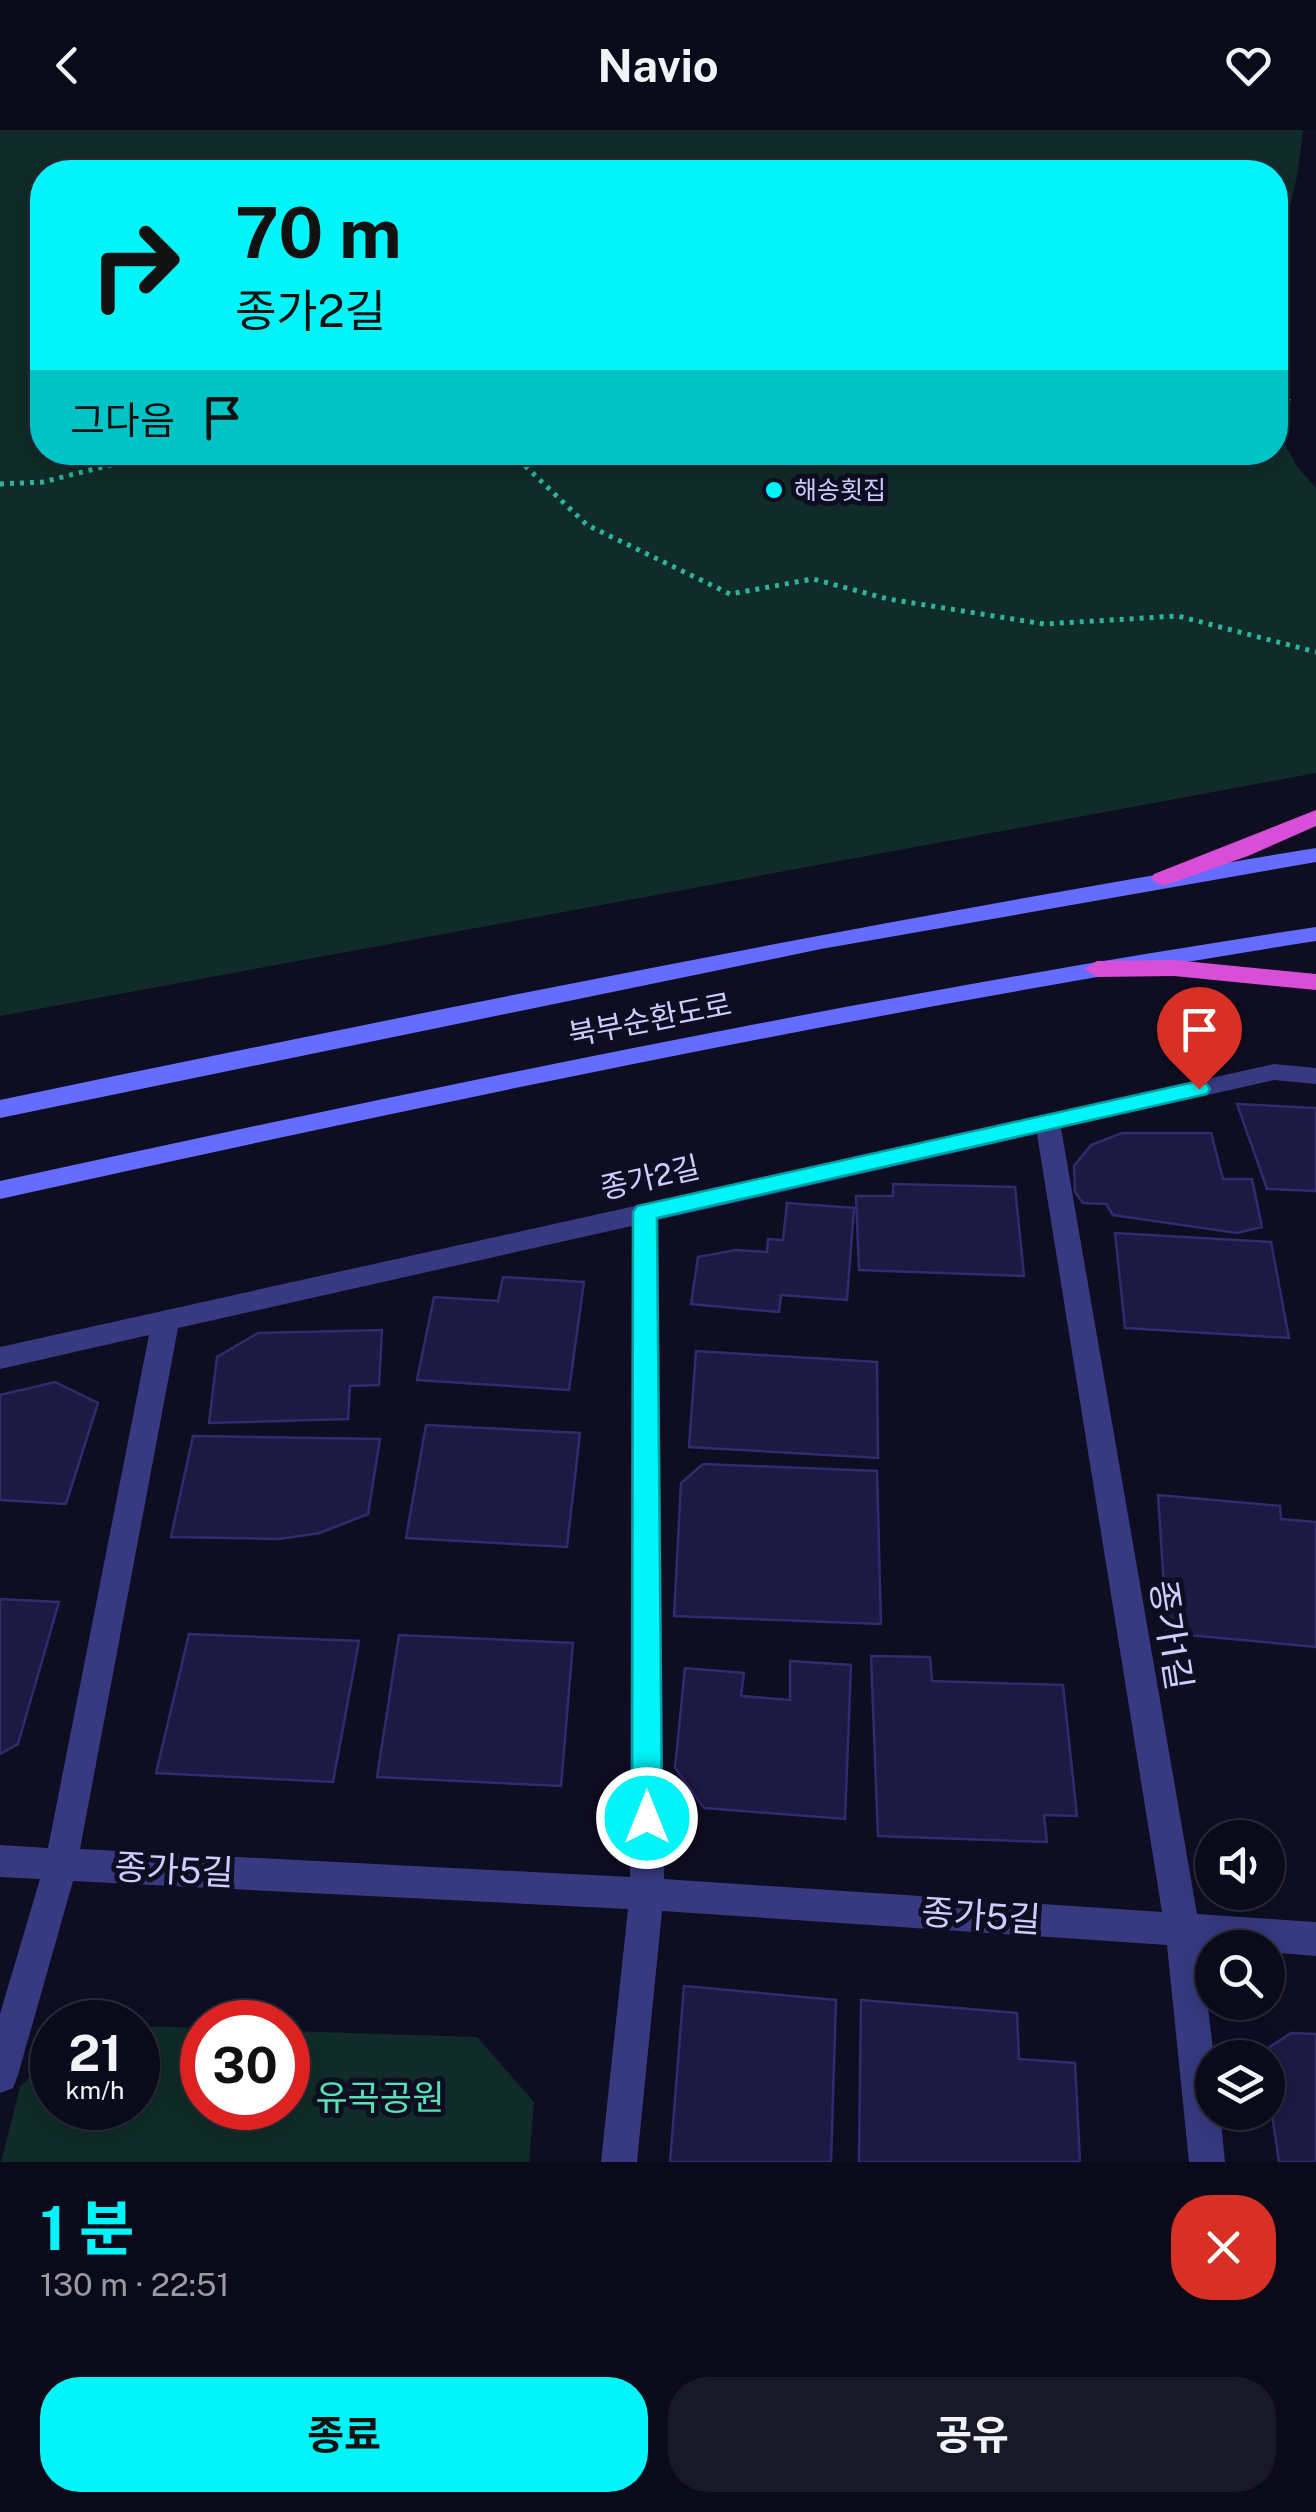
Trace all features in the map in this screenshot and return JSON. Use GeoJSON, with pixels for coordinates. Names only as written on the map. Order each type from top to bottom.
{"type":"FeatureCollection","features":[{"type":"Feature","properties":{"kind":"highway"},"geometry":{"type":"LineString","coordinates":[[1163,878],[1240,851],[1316,817]]}},
{"type":"Feature","properties":{"kind":"highway"},"geometry":{"type":"LineString","coordinates":[[1097,970],[1174,968],[1316,982]]}},
{"type":"Feature","properties":{"kind":"main road","name":"북부순환도로"},"geometry":{"type":"LineString","coordinates":[[0,1109],[771,952],[1163,878],[1316,855]]}},
{"type":"Feature","properties":{"kind":"main road","name":"북부순환도로"},"geometry":{"type":"LineString","coordinates":[[0,1190],[376,1108],[823,1019],[1316,934]]}},
{"type":"Feature","properties":{"kind":"street","name":"종가2길"},"geometry":{"type":"LineString","coordinates":[[0,1358],[1274,1072],[1316,1076]]}},
{"type":"Feature","properties":{"kind":"street","name":"종가1길"},"geometry":{"type":"LineString","coordinates":[[1048,1123],[1182,1929],[1207,2162]]}},
{"type":"Feature","properties":{"kind":"street"},"geometry":{"type":"LineString","coordinates":[[619,2162],[647,1894],[645,1212]]}},
{"type":"Feature","properties":{"kind":"street"},"geometry":{"type":"LineString","coordinates":[[0,2075],[60,1864],[165,1324]]}},
{"type":"Feature","properties":{"kind":"street","name":"종가5길"},"geometry":{"type":"LineString","coordinates":[[0,1862],[647,1894],[1316,1939]]}},
{"type":"Feature","properties":{"kind":"path"},"geometry":{"type":"LineString","coordinates":[[1288,400],[1293,403]]}},
{"type":"Feature","properties":{"kind":"path"},"geometry":{"type":"LineString","coordinates":[[0,484],[44,482],[111,465]]}},
{"type":"Feature","properties":{"kind":"path"},"geometry":{"type":"LineString","coordinates":[[522,465],[587,525],[730,594],[812,579],[888,598],[1044,624],[1178,616],[1316,652]]}},
{"type":"Feature","properties":{"kind":"green space"},"geometry":{"type":"Polygon","coordinates":[[[0,130],[1303,130],[1288,215],[1288,160],[30,160],[30,465],[1288,465],[1288,450],[1316,488],[1316,773],[0,1016],[0,130]]]}},
{"type":"Feature","properties":{"kind":"green space","name":"유곡공원"},"geometry":{"type":"Polygon","coordinates":[[[160,2027],[180,2027],[180,2130],[310,2130],[310,2032],[477,2037],[534,2102],[529,2162],[1,2162],[20,2087],[30,2076],[30,2130],[160,2130],[160,2027]]]}},
{"type":"Feature","properties":{"kind":"building"},"geometry":{"type":"Polygon","coordinates":[[[1237,1104],[1316,1108],[1316,1191],[1267,1189],[1237,1104]]]}},
{"type":"Feature","properties":{"kind":"building"},"geometry":{"type":"Polygon","coordinates":[[[1122,1133],[1211,1133],[1223,1179],[1252,1179],[1262,1227],[1237,1233],[1113,1215],[1106,1204],[1083,1203],[1075,1192],[1074,1166],[1091,1145],[1122,1133]]]}},
{"type":"Feature","properties":{"kind":"building"},"geometry":{"type":"Polygon","coordinates":[[[893,1184],[1015,1187],[1024,1276],[859,1270],[856,1196],[893,1196],[893,1184]]]}},
{"type":"Feature","properties":{"kind":"building"},"geometry":{"type":"Polygon","coordinates":[[[787,1203],[854,1208],[847,1300],[781,1295],[779,1312],[691,1304],[698,1257],[735,1250],[767,1252],[768,1239],[783,1240],[787,1203]]]}},
{"type":"Feature","properties":{"kind":"building"},"geometry":{"type":"Polygon","coordinates":[[[1115,1233],[1271,1242],[1289,1338],[1125,1328],[1115,1233]]]}},
{"type":"Feature","properties":{"kind":"building"},"geometry":{"type":"Polygon","coordinates":[[[503,1277],[584,1282],[569,1390],[417,1380],[434,1297],[498,1301],[503,1277]]]}},
{"type":"Feature","properties":{"kind":"building"},"geometry":{"type":"Polygon","coordinates":[[[382,1330],[379,1385],[350,1386],[348,1419],[209,1423],[217,1357],[258,1333],[382,1330]]]}},
{"type":"Feature","properties":{"kind":"building"},"geometry":{"type":"Polygon","coordinates":[[[696,1351],[877,1362],[878,1458],[689,1447],[696,1351]]]}},
{"type":"Feature","properties":{"kind":"building"},"geometry":{"type":"Polygon","coordinates":[[[55,1382],[98,1403],[66,1504],[0,1500],[0,1395],[55,1382]]]}},
{"type":"Feature","properties":{"kind":"building"},"geometry":{"type":"Polygon","coordinates":[[[426,1425],[580,1433],[567,1547],[406,1538],[426,1425]]]}},
{"type":"Feature","properties":{"kind":"building"},"geometry":{"type":"Polygon","coordinates":[[[193,1436],[380,1439],[368,1514],[320,1533],[279,1539],[171,1537],[193,1436]]]}},
{"type":"Feature","properties":{"kind":"building"},"geometry":{"type":"Polygon","coordinates":[[[703,1464],[877,1471],[881,1624],[674,1616],[681,1483],[703,1464]]]}},
{"type":"Feature","properties":{"kind":"building"},"geometry":{"type":"Polygon","coordinates":[[[1158,1495],[1280,1506],[1281,1519],[1316,1522],[1316,1647],[1167,1633],[1158,1495]]]}},
{"type":"Feature","properties":{"kind":"building"},"geometry":{"type":"Polygon","coordinates":[[[0,1599],[59,1602],[18,1744],[0,1754],[0,1599]]]}},
{"type":"Feature","properties":{"kind":"building"},"geometry":{"type":"Polygon","coordinates":[[[189,1634],[359,1641],[333,1782],[156,1773],[189,1634]]]}},
{"type":"Feature","properties":{"kind":"building"},"geometry":{"type":"Polygon","coordinates":[[[399,1635],[573,1643],[561,1786],[377,1777],[399,1635]]]}},
{"type":"Feature","properties":{"kind":"building"},"geometry":{"type":"Polygon","coordinates":[[[871,1656],[930,1657],[932,1681],[1063,1685],[1077,1816],[1044,1815],[1047,1842],[878,1836],[871,1656]]]}},
{"type":"Feature","properties":{"kind":"building"},"geometry":{"type":"Polygon","coordinates":[[[790,1661],[851,1665],[845,1819],[704,1808],[675,1768],[685,1668],[744,1673],[741,1696],[790,1700],[790,1661]]]}},
{"type":"Feature","properties":{"kind":"building"},"geometry":{"type":"Polygon","coordinates":[[[684,1986],[836,2000],[831,2162],[670,2162],[684,1986]]]}},
{"type":"Feature","properties":{"kind":"building"},"geometry":{"type":"Polygon","coordinates":[[[861,2000],[1017,2013],[1019,2059],[1075,2063],[1080,2162],[859,2162],[861,2000]]]}},
{"type":"Feature","properties":{"kind":"building"},"geometry":{"type":"Polygon","coordinates":[[[1291,2033],[1316,2034],[1316,2162],[1279,2162],[1274,2130],[1285,2130],[1285,2040],[1280,2040],[1291,2033]]]}},
{"type":"Feature","properties":{"kind":"place","name":"해송횟집"},"geometry":{"type":"Point","coordinates":[774,490]}},
{"type":"Feature","properties":{"kind":"route"},"geometry":{"type":"LineString","coordinates":[[647,1818],[645,1212],[1199,1089]]}}]}
